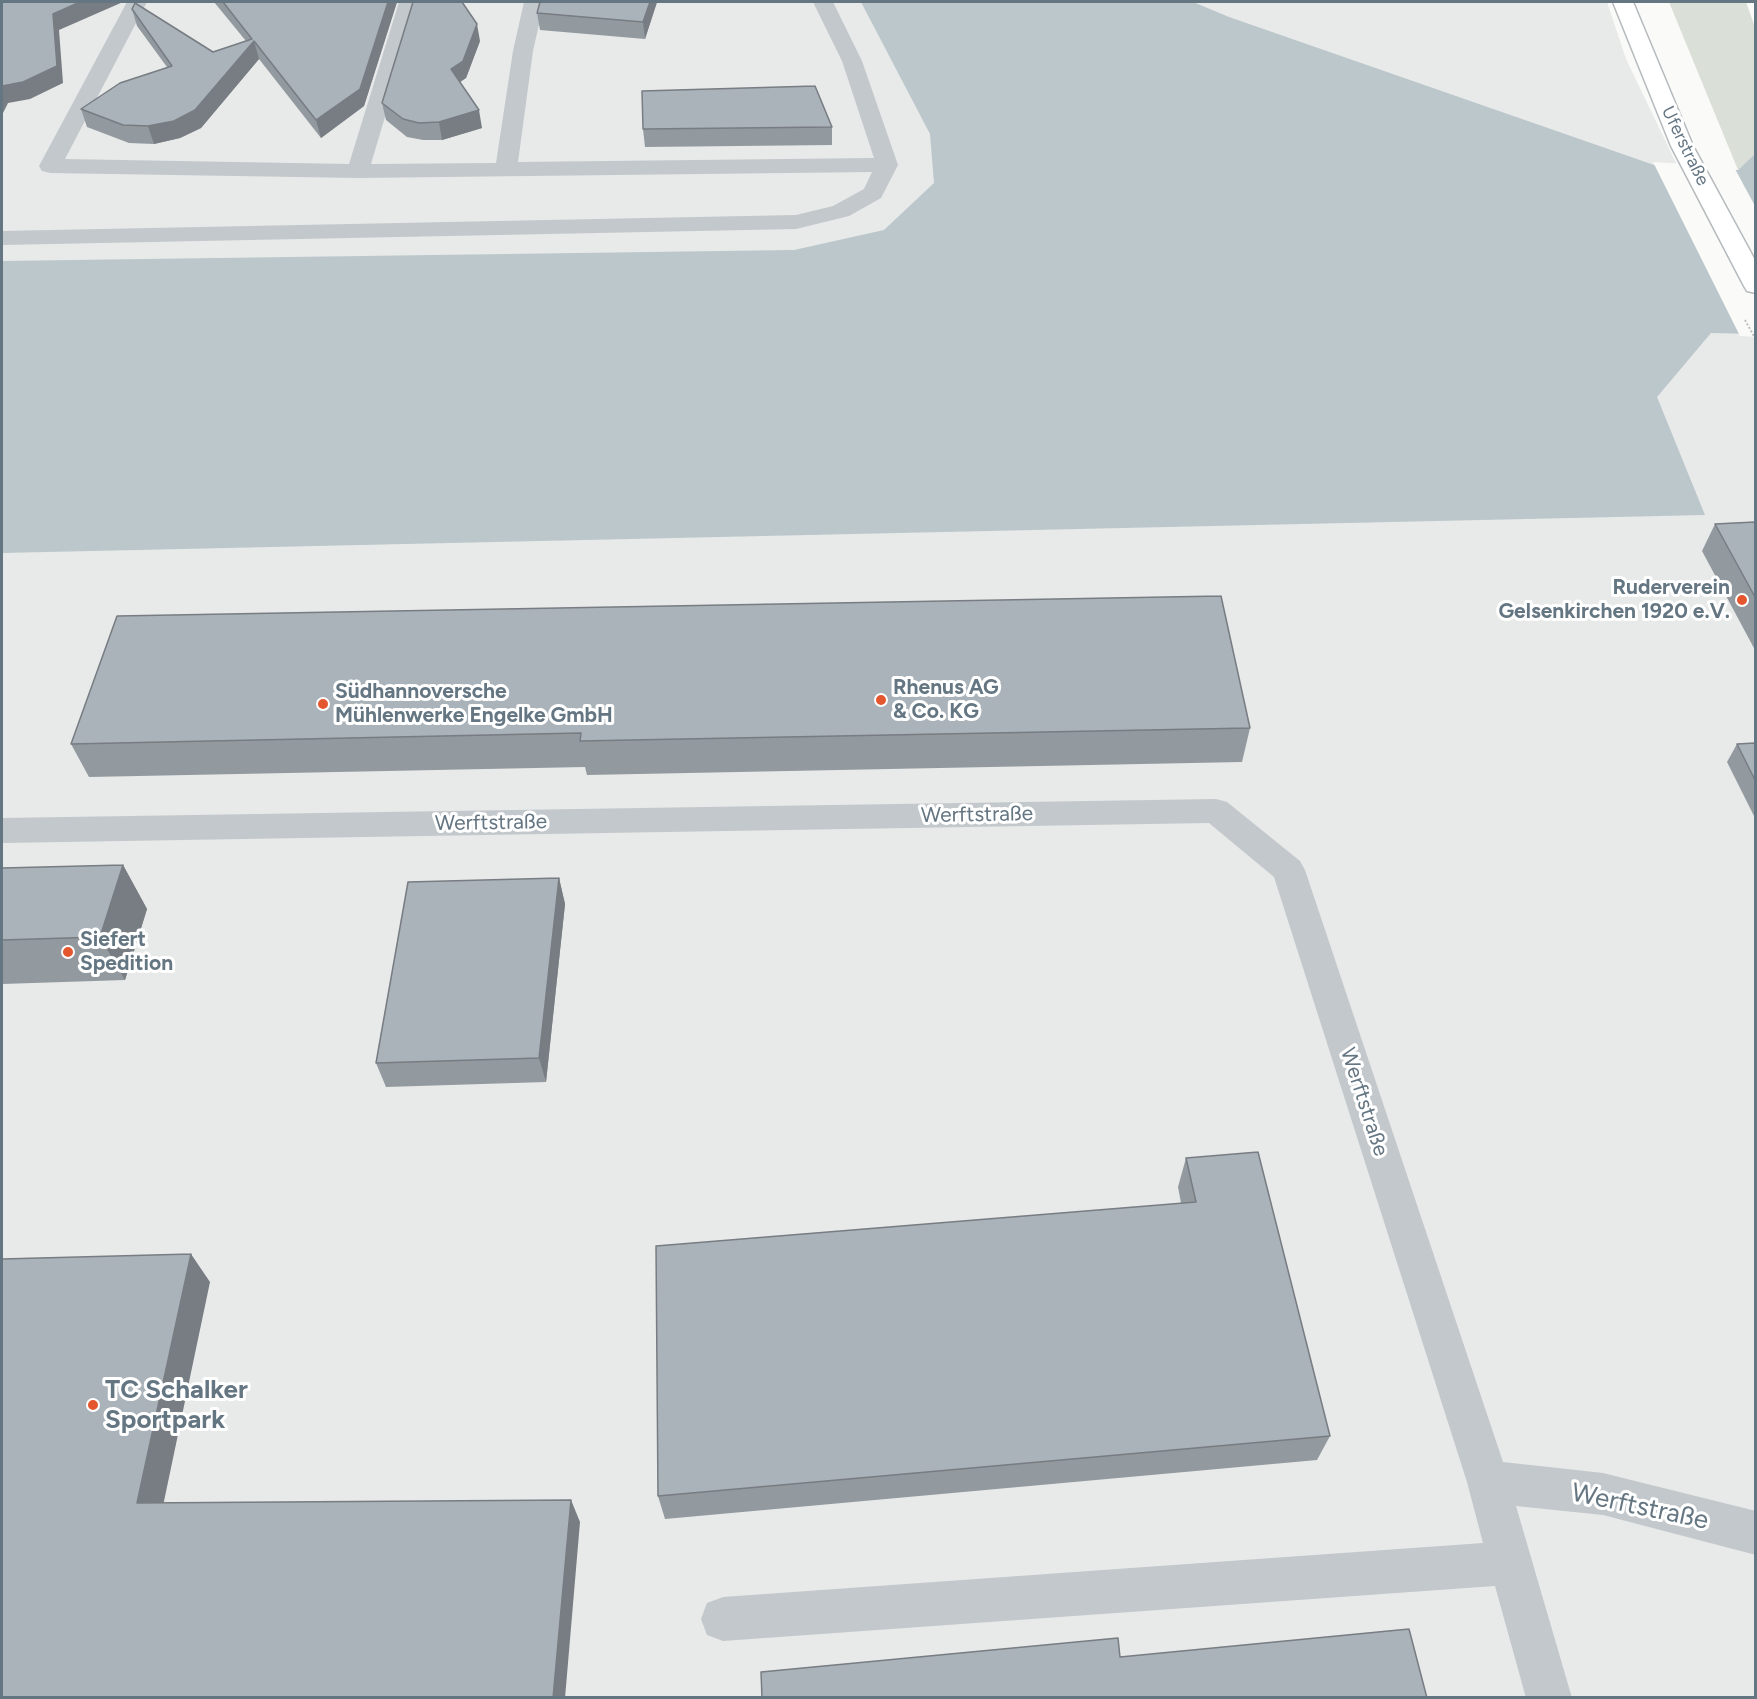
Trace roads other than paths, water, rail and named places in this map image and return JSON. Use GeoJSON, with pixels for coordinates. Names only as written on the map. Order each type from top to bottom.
{"type":"FeatureCollection","features":[{"type":"Feature","properties":{"kind":"main road","name":"Uferstraße"},"geometry":{"type":"LineString","coordinates":[[1623,2],[1683,146],[1755,286]]}},
{"type":"Feature","properties":{"kind":"street"},"geometry":{"type":"LineString","coordinates":[[137,2],[50,166],[358,171],[887,165]]}},
{"type":"Feature","properties":{"kind":"street"},"geometry":{"type":"LineString","coordinates":[[358,171],[409,2]]}},
{"type":"Feature","properties":{"kind":"street"},"geometry":{"type":"LineString","coordinates":[[506,168],[523,51],[534,2]]}},
{"type":"Feature","properties":{"kind":"street"},"geometry":{"type":"LineString","coordinates":[[2,238],[796,222],[841,211],[873,193],[887,165],[852,61],[823,2]]}},
{"type":"Feature","properties":{"kind":"street","name":"Werftstraße"},"geometry":{"type":"LineString","coordinates":[[2,831],[1216,811],[1288,870],[1488,1482],[1549,1698]]}},
{"type":"Feature","properties":{"kind":"street","name":"Werftstraße"},"geometry":{"type":"LineString","coordinates":[[1488,1482],[1603,1494],[1755,1533]]}},
{"type":"Feature","properties":{"kind":"street"},"geometry":{"type":"LineString","coordinates":[[723,1619],[1510,1563]]}},
{"type":"Feature","properties":{"kind":"place","name":"Ruderverein Gelsenkirchen 1920 e.V."},"geometry":{"type":"Point","coordinates":[1742,600]}},
{"type":"Feature","properties":{"kind":"place","name":"Rhenus AG & Co. KG"},"geometry":{"type":"Point","coordinates":[881,700]}},
{"type":"Feature","properties":{"kind":"place","name":"Südhannoversche Mühlenwerke Engelke GmbH"},"geometry":{"type":"Point","coordinates":[323,704]}},
{"type":"Feature","properties":{"kind":"place","name":"Siefert Spedition"},"geometry":{"type":"Point","coordinates":[68,952]}},
{"type":"Feature","properties":{"kind":"place","name":"TC Schalker Sportpark"},"geometry":{"type":"Point","coordinates":[93,1405]}}]}
